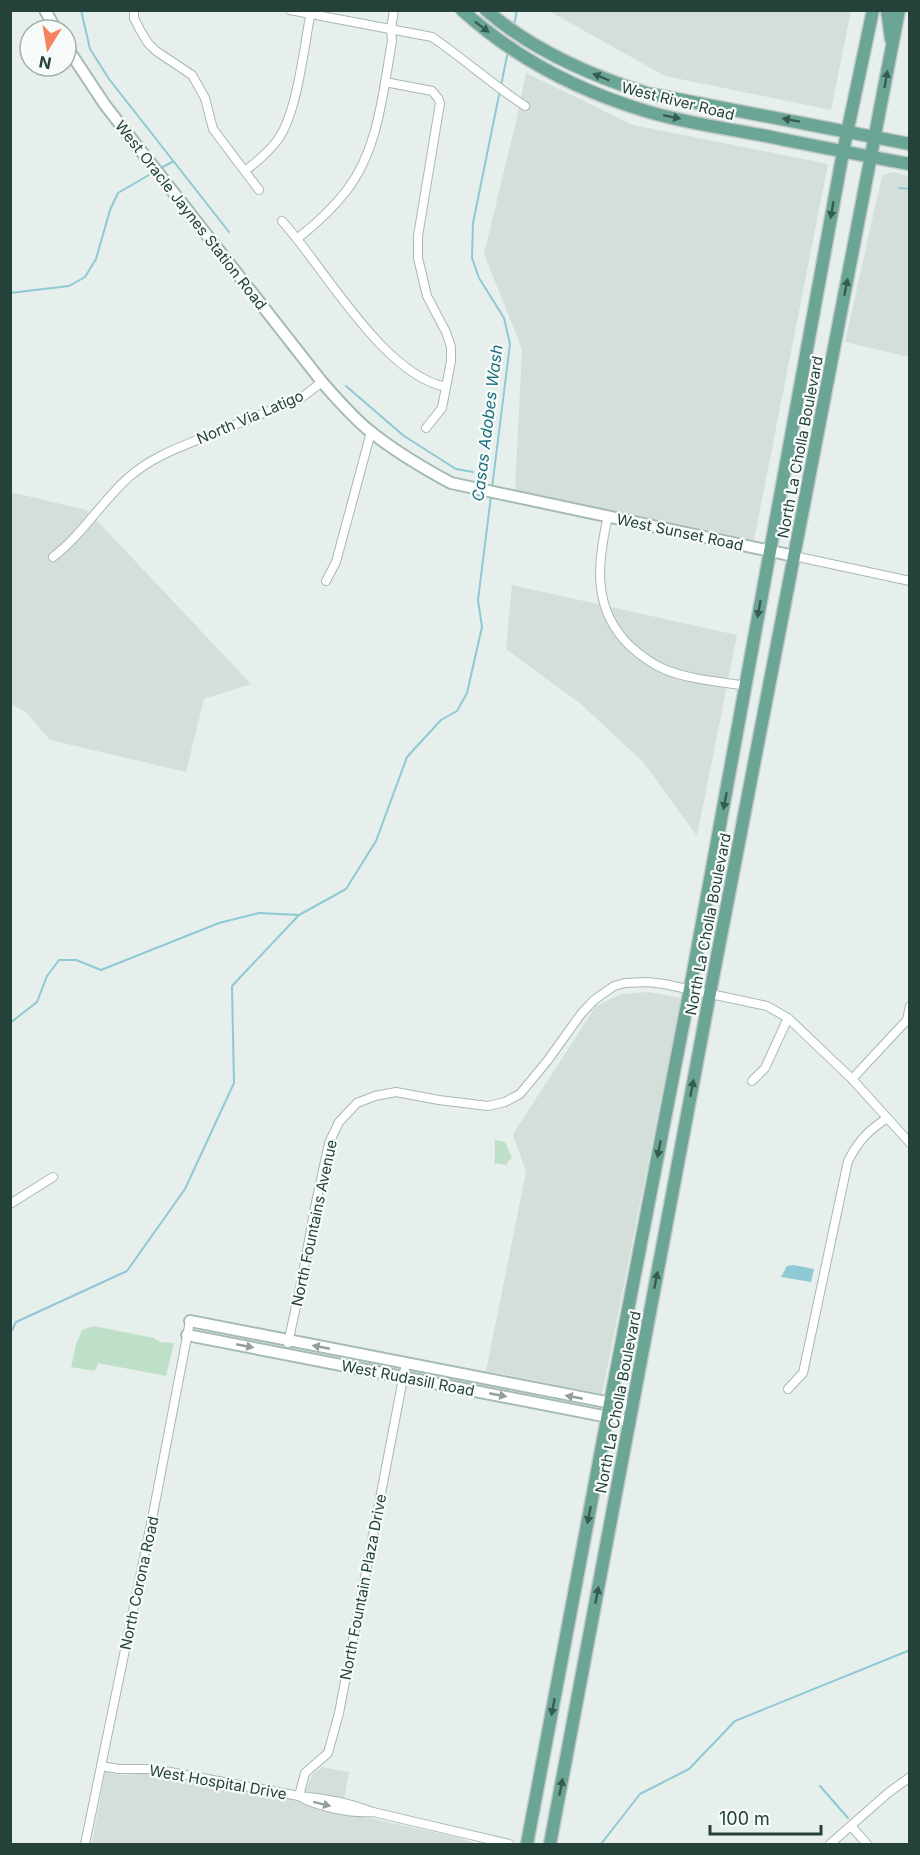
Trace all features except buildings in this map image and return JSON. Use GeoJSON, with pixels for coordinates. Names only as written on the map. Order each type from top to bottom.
{"type":"FeatureCollection","features":[{"type":"Feature","properties":{"kind":"main road","name":"West River Road"},"geometry":{"type":"LineString","coordinates":[[462,10],[520,55],[550,72],[596,94],[651,113],[909,164]]}},
{"type":"Feature","properties":{"kind":"main road","name":"West River Road"},"geometry":{"type":"LineString","coordinates":[[486,10],[556,57],[604,79],[646,93],[909,144]]}},
{"type":"Feature","properties":{"kind":"main road","name":"North La Cholla Boulevard"},"geometry":{"type":"LineString","coordinates":[[527,1845],[690,989],[843,152],[873,10]]}},
{"type":"Feature","properties":{"kind":"main road"},"geometry":{"type":"LineString","coordinates":[[887,10],[892,46]]}},
{"type":"Feature","properties":{"kind":"main road","name":"North La Cholla Boulevard"},"geometry":{"type":"LineString","coordinates":[[550,1845],[710,993],[899,10]]}},
{"type":"Feature","properties":{"kind":"street"},"geometry":{"type":"LineString","coordinates":[[134,10],[134,18],[148,43],[192,75],[205,98],[213,129],[259,190]]}},
{"type":"Feature","properties":{"kind":"street"},"geometry":{"type":"LineString","coordinates":[[290,10],[432,37],[525,106]]}},
{"type":"Feature","properties":{"kind":"street"},"geometry":{"type":"LineString","coordinates":[[298,238],[333,207],[349,188],[374,137],[392,40],[394,10]]}},
{"type":"Feature","properties":{"kind":"street"},"geometry":{"type":"LineString","coordinates":[[245,171],[270,150],[286,124],[293,106],[311,13]]}},
{"type":"Feature","properties":{"kind":"street","name":"West Oracle Jaynes Station Road"},"geometry":{"type":"LineString","coordinates":[[78,63],[105,105],[322,382]]}},
{"type":"Feature","properties":{"kind":"street"},"geometry":{"type":"LineString","coordinates":[[385,82],[440,94],[440,108],[420,226],[418,258],[426,296],[446,332],[451,347],[451,361],[442,408],[426,428]]}},
{"type":"Feature","properties":{"kind":"street"},"geometry":{"type":"LineString","coordinates":[[282,221],[298,238],[369,333],[391,355],[424,380],[446,387]]}},
{"type":"Feature","properties":{"kind":"street"},"geometry":{"type":"LineString","coordinates":[[322,382],[345,409],[371,432],[336,562],[326,581]]}},
{"type":"Feature","properties":{"kind":"street","name":"North Via Latigo"},"geometry":{"type":"LineString","coordinates":[[53,557],[69,545],[103,502],[130,476],[147,464],[168,451],[291,403],[322,382]]}},
{"type":"Feature","properties":{"kind":"street","name":"West Sunset Road"},"geometry":{"type":"LineString","coordinates":[[371,432],[415,464],[451,483],[909,581]]}},
{"type":"Feature","properties":{"kind":"street"},"geometry":{"type":"LineString","coordinates":[[608,516],[601,544],[600,576],[603,607],[618,634],[640,655],[665,670],[746,686]]}},
{"type":"Feature","properties":{"kind":"street","name":"North Fountains Avenue"},"geometry":{"type":"LineString","coordinates":[[288,1342],[329,1143],[339,1122],[357,1103],[375,1095],[396,1092],[488,1106],[505,1102],[520,1094],[581,1014],[594,1000],[614,986],[647,982],[690,989]]}},
{"type":"Feature","properties":{"kind":"street"},"geometry":{"type":"LineString","coordinates":[[690,989],[767,1006],[788,1018],[852,1079],[909,1143]]}},
{"type":"Feature","properties":{"kind":"street"},"geometry":{"type":"LineString","coordinates":[[852,1079],[907,1020],[909,1006]]}},
{"type":"Feature","properties":{"kind":"street"},"geometry":{"type":"LineString","coordinates":[[752,1081],[765,1068],[776,1050],[788,1018]]}},
{"type":"Feature","properties":{"kind":"street"},"geometry":{"type":"LineString","coordinates":[[788,1389],[803,1373],[848,1161],[858,1142],[868,1131],[887,1118]]}},
{"type":"Feature","properties":{"kind":"street"},"geometry":{"type":"LineString","coordinates":[[10,1204],[53,1177]]}},
{"type":"Feature","properties":{"kind":"street","name":"West Rudasill Road"},"geometry":{"type":"LineString","coordinates":[[190,1321],[288,1342],[632,1407]]}},
{"type":"Feature","properties":{"kind":"street","name":"North Corona Road"},"geometry":{"type":"LineString","coordinates":[[85,1845],[190,1321]]}},
{"type":"Feature","properties":{"kind":"street","name":"West Rudasill Road"},"geometry":{"type":"LineString","coordinates":[[187,1335],[404,1373],[629,1421]]}},
{"type":"Feature","properties":{"kind":"street","name":"North Fountain Plaza Drive"},"geometry":{"type":"LineString","coordinates":[[299,1796],[305,1773],[328,1753],[331,1747],[404,1373]]}},
{"type":"Feature","properties":{"kind":"street","name":"West Hospital Drive"},"geometry":{"type":"LineString","coordinates":[[101,1766],[128,1770],[154,1769],[315,1797],[509,1845]]}},
{"type":"Feature","properties":{"kind":"street"},"geometry":{"type":"LineString","coordinates":[[830,1845],[909,1777]]}},
{"type":"Feature","properties":{"kind":"street"},"geometry":{"type":"LineString","coordinates":[[852,1826],[867,1845]]}},
{"type":"Feature","properties":{"kind":"shaded area"},"geometry":{"type":"Polygon","coordinates":[[[549,11],[851,11],[831,110],[665,76],[549,11]]]}},
{"type":"Feature","properties":{"kind":"shaded area"},"geometry":{"type":"Polygon","coordinates":[[[526,73],[633,125],[828,164],[754,540],[515,490],[522,349],[484,254],[526,73]]]}},
{"type":"Feature","properties":{"kind":"shaded area"},"geometry":{"type":"Polygon","coordinates":[[[892,172],[909,176],[909,357],[845,342],[882,176],[892,172]]]}},
{"type":"Feature","properties":{"kind":"shaded area"},"geometry":{"type":"Polygon","coordinates":[[[10,492],[87,510],[251,684],[204,699],[186,772],[50,740],[26,712],[11,704],[10,492]]]}},
{"type":"Feature","properties":{"kind":"shaded area"},"geometry":{"type":"Polygon","coordinates":[[[512,585],[737,635],[697,836],[644,763],[581,704],[506,649],[512,585]]]}},
{"type":"Feature","properties":{"kind":"shaded area"},"geometry":{"type":"Polygon","coordinates":[[[648,992],[681,998],[602,1394],[486,1371],[526,1172],[513,1134],[596,1006],[622,994],[648,992]]]}},
{"type":"Feature","properties":{"kind":"shaded area"},"geometry":{"type":"Polygon","coordinates":[[[322,1767],[349,1772],[344,1800],[346,1813],[456,1837],[477,1844],[92,1844],[105,1772],[123,1775],[149,1773],[304,1802],[307,1786],[313,1774],[322,1767]]]}},
{"type":"Feature","properties":{"kind":"green space"},"geometry":{"type":"Polygon","coordinates":[[[495,1140],[505,1142],[512,1158],[507,1165],[494,1163],[495,1140]]]}},
{"type":"Feature","properties":{"kind":"green space"},"geometry":{"type":"Polygon","coordinates":[[[94,1326],[154,1338],[160,1342],[174,1343],[166,1376],[98,1363],[95,1371],[71,1367],[82,1330],[94,1326]]]}},
{"type":"Feature","properties":{"kind":"water"},"geometry":{"type":"Polygon","coordinates":[[[787,1266],[814,1269],[811,1282],[781,1277],[787,1266]]]}},
{"type":"Feature","properties":{"kind":"waterway"},"geometry":{"type":"LineString","coordinates":[[81,10],[90,49],[109,79],[229,232]]}},
{"type":"Feature","properties":{"kind":"waterway","name":"Casas Adobes Wash"},"geometry":{"type":"LineString","coordinates":[[514,25],[517,10]]}},
{"type":"Feature","properties":{"kind":"waterway","name":"Casas Adobes Wash"},"geometry":{"type":"LineString","coordinates":[[492,488],[510,344],[504,318],[479,278],[472,258],[473,223],[508,51]]}},
{"type":"Feature","properties":{"kind":"waterway"},"geometry":{"type":"LineString","coordinates":[[159,169],[172,162]]}},
{"type":"Feature","properties":{"kind":"waterway"},"geometry":{"type":"LineString","coordinates":[[10,293],[69,286],[85,277],[96,259],[110,210],[118,193],[154,172]]}},
{"type":"Feature","properties":{"kind":"waterway"},"geometry":{"type":"LineString","coordinates":[[899,188],[910,189]]}},
{"type":"Feature","properties":{"kind":"waterway"},"geometry":{"type":"LineString","coordinates":[[346,386],[404,436],[456,469],[473,472]]}},
{"type":"Feature","properties":{"kind":"waterway"},"geometry":{"type":"LineString","coordinates":[[10,1023],[37,1002],[47,976],[59,960],[76,960],[101,970],[219,923],[259,913],[299,915],[346,889],[376,841],[407,757],[441,720],[457,711],[467,693],[482,627],[478,600],[491,496]]}},
{"type":"Feature","properties":{"kind":"waterway"},"geometry":{"type":"LineString","coordinates":[[10,1334],[16,1322],[127,1271],[185,1189],[234,1083],[232,986],[298,916]]}},
{"type":"Feature","properties":{"kind":"waterway"},"geometry":{"type":"LineString","coordinates":[[601,1844],[640,1794],[689,1769],[735,1721],[910,1650]]}},
{"type":"Feature","properties":{"kind":"waterway"},"geometry":{"type":"LineString","coordinates":[[820,1786],[848,1818]]}}]}
